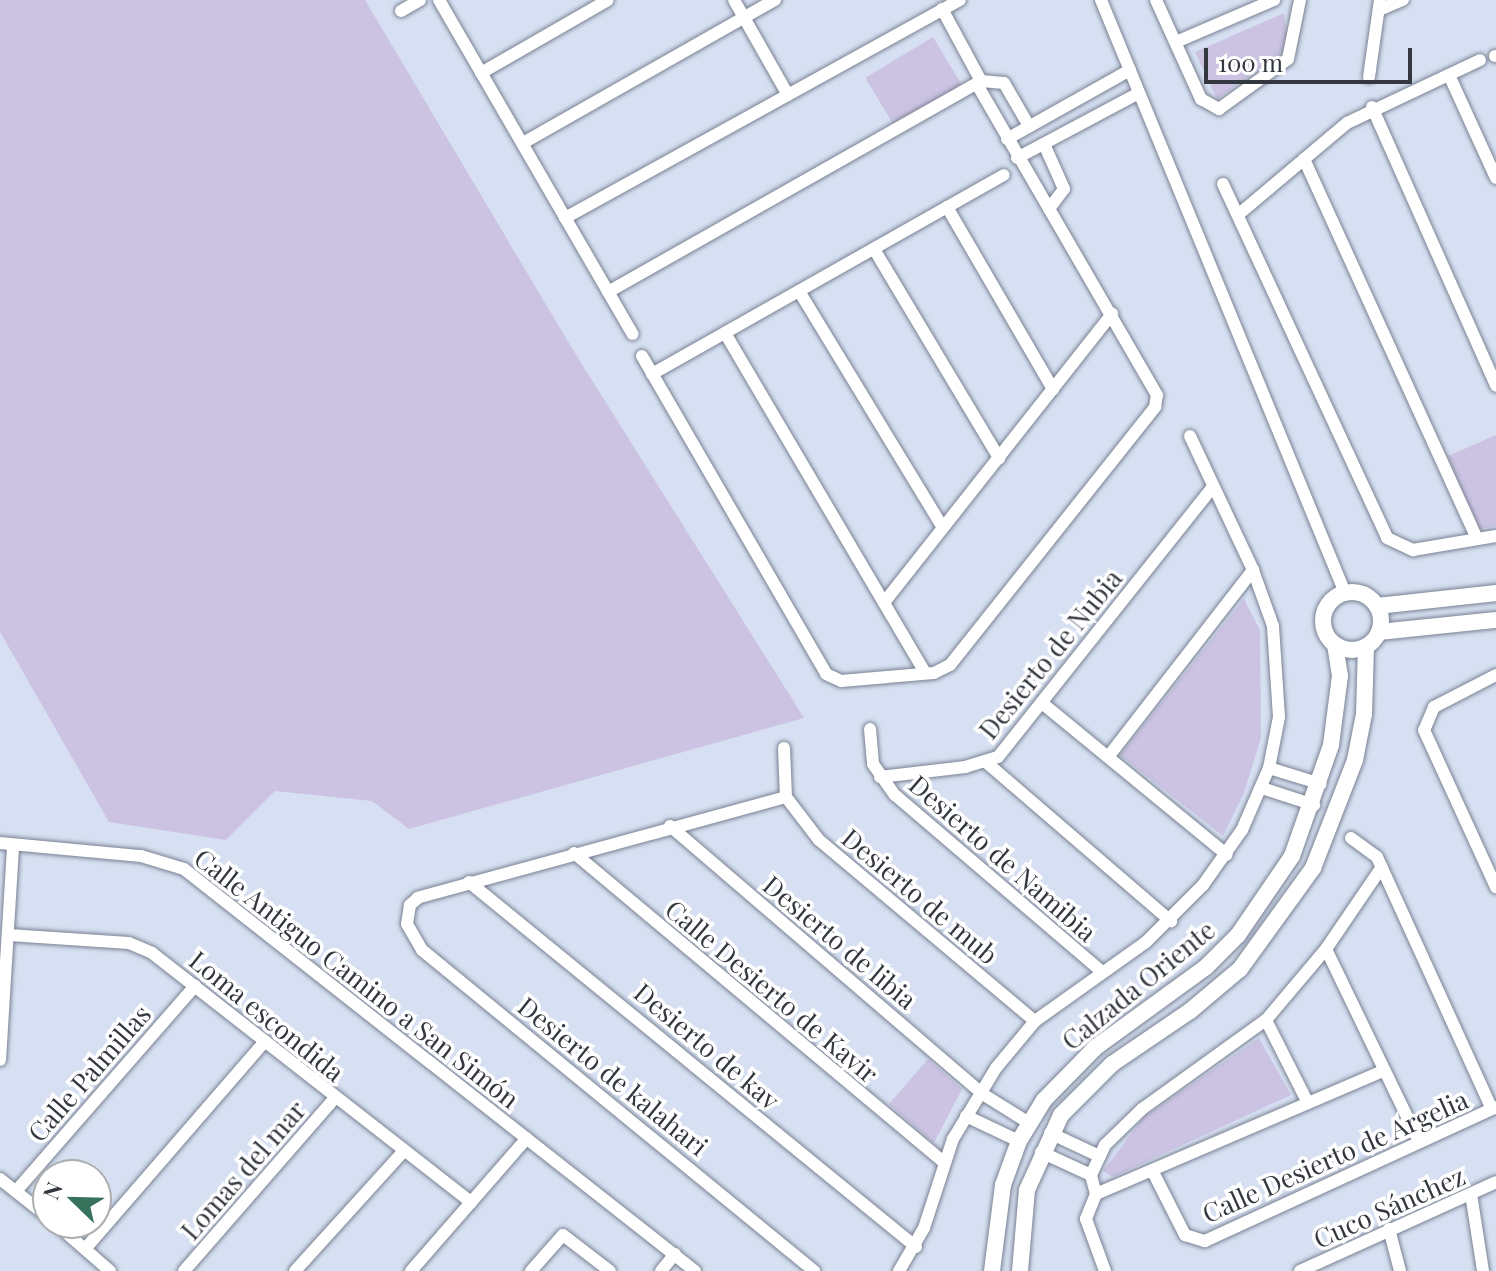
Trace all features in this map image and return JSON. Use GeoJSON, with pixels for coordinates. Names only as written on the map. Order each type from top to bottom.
{"type":"FeatureCollection","features":[{"type":"Feature","properties":{"kind":"street"},"geometry":{"type":"LineString","coordinates":[[401,11],[420,0]]}},
{"type":"Feature","properties":{"kind":"street"},"geometry":{"type":"LineString","coordinates":[[439,0],[633,334]]}},
{"type":"Feature","properties":{"kind":"street"},"geometry":{"type":"LineString","coordinates":[[481,73],[608,0]]}},
{"type":"Feature","properties":{"kind":"street"},"geometry":{"type":"LineString","coordinates":[[734,0],[788,95]]}},
{"type":"Feature","properties":{"kind":"street"},"geometry":{"type":"LineString","coordinates":[[523,143],[775,0]]}},
{"type":"Feature","properties":{"kind":"street"},"geometry":{"type":"LineString","coordinates":[[565,218],[960,0]]}},
{"type":"Feature","properties":{"kind":"street"},"geometry":{"type":"LineString","coordinates":[[1101,0],[1137,94],[1345,593]]}},
{"type":"Feature","properties":{"kind":"street"},"geometry":{"type":"LineString","coordinates":[[1156,0],[1201,99],[1219,109],[1288,59],[1300,0]]}},
{"type":"Feature","properties":{"kind":"street"},"geometry":{"type":"LineString","coordinates":[[1176,42],[1274,0]]}},
{"type":"Feature","properties":{"kind":"street"},"geometry":{"type":"LineString","coordinates":[[1369,77],[1380,5],[1403,0]]}},
{"type":"Feature","properties":{"kind":"street"},"geometry":{"type":"LineString","coordinates":[[642,356],[826,674],[841,681],[925,673],[950,665],[1155,407],[1157,395],[1112,314],[1017,158],[942,9]]}},
{"type":"Feature","properties":{"kind":"street"},"geometry":{"type":"LineString","coordinates":[[1239,214],[1372,107],[1480,60]]}},
{"type":"Feature","properties":{"kind":"street"},"geometry":{"type":"LineString","coordinates":[[1007,139],[1130,70]]}},
{"type":"Feature","properties":{"kind":"street"},"geometry":{"type":"LineString","coordinates":[[1449,75],[1496,178]]}},
{"type":"Feature","properties":{"kind":"street"},"geometry":{"type":"LineString","coordinates":[[608,292],[979,83],[1004,83],[1029,126]]}},
{"type":"Feature","properties":{"kind":"street"},"geometry":{"type":"LineString","coordinates":[[1017,158],[1137,94]]}},
{"type":"Feature","properties":{"kind":"street"},"geometry":{"type":"LineString","coordinates":[[1372,107],[1496,386]]}},
{"type":"Feature","properties":{"kind":"street"},"geometry":{"type":"LineString","coordinates":[[1044,144],[1064,189],[1049,209]]}},
{"type":"Feature","properties":{"kind":"street"},"geometry":{"type":"LineString","coordinates":[[1304,159],[1477,538]]}},
{"type":"Feature","properties":{"kind":"street"},"geometry":{"type":"LineString","coordinates":[[652,374],[1004,175]]}},
{"type":"Feature","properties":{"kind":"street"},"geometry":{"type":"LineString","coordinates":[[1223,184],[1387,538],[1413,550],[1496,536]]}},
{"type":"Feature","properties":{"kind":"street"},"geometry":{"type":"LineString","coordinates":[[947,207],[1053,389]]}},
{"type":"Feature","properties":{"kind":"street"},"geometry":{"type":"LineString","coordinates":[[874,249],[999,458]]}},
{"type":"Feature","properties":{"kind":"street"},"geometry":{"type":"LineString","coordinates":[[799,291],[943,528]]}},
{"type":"Feature","properties":{"kind":"street"},"geometry":{"type":"LineString","coordinates":[[886,600],[1112,314]]}},
{"type":"Feature","properties":{"kind":"street"},"geometry":{"type":"LineString","coordinates":[[725,333],[886,600],[925,673]]}},
{"type":"Feature","properties":{"kind":"street"},"geometry":{"type":"LineString","coordinates":[[899,1271],[916,1247],[943,1162],[981,1093],[1035,1021],[1171,921],[1227,855],[1269,768],[1279,717],[1279,659],[1253,570],[1190,436]]}},
{"type":"Feature","properties":{"kind":"street","name":"Desierto de Nubia"},"geometry":{"type":"LineString","coordinates":[[880,777],[987,763],[1008,747],[1213,487]]}},
{"type":"Feature","properties":{"kind":"street"},"geometry":{"type":"LineString","coordinates":[[1108,757],[1253,570]]}},
{"type":"Feature","properties":{"kind":"street"},"geometry":{"type":"LineString","coordinates":[[1379,632],[1377,606],[1363,594],[1345,593],[1325,611],[1324,629],[1335,644],[1350,650],[1366,647],[1379,632],[1496,620]]}},
{"type":"Feature","properties":{"kind":"street"},"geometry":{"type":"LineString","coordinates":[[1377,606],[1496,593]]}},
{"type":"Feature","properties":{"kind":"street","name":"Calzada Oriente"},"geometry":{"type":"LineString","coordinates":[[992,1271],[996,1215],[1019,1141],[1029,1123],[1067,1073],[1175,993],[1238,935],[1292,856],[1321,784],[1337,705],[1335,644]]}},
{"type":"Feature","properties":{"kind":"street","name":"Calzada Oriente"},"geometry":{"type":"LineString","coordinates":[[1020,1271],[1022,1218],[1041,1152],[1050,1133],[1083,1089],[1112,1064],[1190,1011],[1240,969],[1313,868],[1355,760],[1366,647]]}},
{"type":"Feature","properties":{"kind":"street"},"geometry":{"type":"LineString","coordinates":[[1496,675],[1434,707],[1424,730],[1496,887]]}},
{"type":"Feature","properties":{"kind":"street"},"geometry":{"type":"LineString","coordinates":[[1042,703],[1227,855]]}},
{"type":"Feature","properties":{"kind":"street","name":"Desierto de Namibia"},"geometry":{"type":"LineString","coordinates":[[870,729],[880,777],[1101,971]]}},
{"type":"Feature","properties":{"kind":"street"},"geometry":{"type":"LineString","coordinates":[[469,882],[786,797],[784,748]]}},
{"type":"Feature","properties":{"kind":"street"},"geometry":{"type":"LineString","coordinates":[[987,763],[1171,921]]}},
{"type":"Feature","properties":{"kind":"street"},"geometry":{"type":"LineString","coordinates":[[1269,768],[1321,784]]}},
{"type":"Feature","properties":{"kind":"street"},"geometry":{"type":"LineString","coordinates":[[1262,788],[1314,805]]}},
{"type":"Feature","properties":{"kind":"street","name":"Desierto de mub"},"geometry":{"type":"LineString","coordinates":[[786,797],[819,840],[1035,1021]]}},
{"type":"Feature","properties":{"kind":"street","name":"Desierto de libia"},"geometry":{"type":"LineString","coordinates":[[670,826],[981,1093],[1029,1123]]}},
{"type":"Feature","properties":{"kind":"street"},"geometry":{"type":"LineString","coordinates":[[1351,838],[1371,850],[1382,867],[1494,1108]]}},
{"type":"Feature","properties":{"kind":"street"},"geometry":{"type":"LineString","coordinates":[[0,1060],[9,935],[7,844]]}},
{"type":"Feature","properties":{"kind":"street","name":"Calle Antiguo Camino a San Simón"},"geometry":{"type":"LineString","coordinates":[[7,844],[172,862],[695,1271]]}},
{"type":"Feature","properties":{"kind":"street","name":"Calle Desierto de Kavir"},"geometry":{"type":"LineString","coordinates":[[574,853],[943,1162]]}},
{"type":"Feature","properties":{"kind":"street"},"geometry":{"type":"LineString","coordinates":[[1292,856],[1313,868]]}},
{"type":"Feature","properties":{"kind":"street"},"geometry":{"type":"LineString","coordinates":[[1105,1271],[1086,1219],[1096,1194],[1091,1175],[1097,1155],[1142,1109],[1266,1020],[1326,949],[1382,867]]}},
{"type":"Feature","properties":{"kind":"street","name":"Desierto de kalahari"},"geometry":{"type":"LineString","coordinates":[[469,882],[410,905],[408,931],[422,950],[814,1271]]}},
{"type":"Feature","properties":{"kind":"street","name":"Desierto de kav"},"geometry":{"type":"LineString","coordinates":[[469,882],[916,1247]]}},
{"type":"Feature","properties":{"kind":"street","name":"Loma escondida"},"geometry":{"type":"LineString","coordinates":[[9,935],[129,943],[152,953],[471,1202]]}},
{"type":"Feature","properties":{"kind":"street"},"geometry":{"type":"LineString","coordinates":[[1326,949],[1419,1141]]}},
{"type":"Feature","properties":{"kind":"street","name":"Calle Palmillas"},"geometry":{"type":"LineString","coordinates":[[17,1190],[195,986]]}},
{"type":"Feature","properties":{"kind":"street"},"geometry":{"type":"LineString","coordinates":[[1266,1020],[1308,1103]]}},
{"type":"Feature","properties":{"kind":"street"},"geometry":{"type":"LineString","coordinates":[[85,1249],[265,1041]]}},
{"type":"Feature","properties":{"kind":"street"},"geometry":{"type":"LineString","coordinates":[[1096,1194],[1385,1070]]}},
{"type":"Feature","properties":{"kind":"street","name":"Lomas del mar"},"geometry":{"type":"LineString","coordinates":[[184,1271],[335,1098]]}},
{"type":"Feature","properties":{"kind":"street","name":"Calle Desierto de Argelia"},"geometry":{"type":"LineString","coordinates":[[1153,1172],[1180,1229],[1191,1239],[1205,1241],[1494,1108]]}},
{"type":"Feature","properties":{"kind":"street"},"geometry":{"type":"LineString","coordinates":[[966,1116],[1091,1175]]}},
{"type":"Feature","properties":{"kind":"street"},"geometry":{"type":"LineString","coordinates":[[1029,1123],[1097,1155]]}},
{"type":"Feature","properties":{"kind":"street"},"geometry":{"type":"LineString","coordinates":[[411,1271],[527,1138]]}},
{"type":"Feature","properties":{"kind":"street"},"geometry":{"type":"LineString","coordinates":[[295,1271],[404,1151]]}},
{"type":"Feature","properties":{"kind":"street"},"geometry":{"type":"LineString","coordinates":[[0,1179],[32,1203]]}},
{"type":"Feature","properties":{"kind":"street","name":"Cuco Sánchez"},"geometry":{"type":"LineString","coordinates":[[1300,1271],[1317,1267],[1389,1229],[1496,1182]]}},
{"type":"Feature","properties":{"kind":"street"},"geometry":{"type":"LineString","coordinates":[[1471,1194],[1483,1271]]}},
{"type":"Feature","properties":{"kind":"street"},"geometry":{"type":"LineString","coordinates":[[1389,1229],[1400,1271]]}},
{"type":"Feature","properties":{"kind":"street"},"geometry":{"type":"LineString","coordinates":[[531,1271],[563,1235],[610,1271]]}},
{"type":"Feature","properties":{"kind":"street"},"geometry":{"type":"LineString","coordinates":[[73,1239],[110,1271]]}},
{"type":"Feature","properties":{"kind":"street"},"geometry":{"type":"LineString","coordinates":[[661,1271],[675,1254]]}},
{"type":"Feature","properties":{"kind":"shaded area"},"geometry":{"type":"Polygon","coordinates":[[[0,0],[365,0],[573,350],[804,718],[409,829],[372,801],[275,791],[226,840],[109,822],[0,632],[0,0]]]}},
{"type":"Feature","properties":{"kind":"shaded area"},"geometry":{"type":"Polygon","coordinates":[[[1284,13],[1289,47],[1217,99],[1195,52],[1284,13]]]}},
{"type":"Feature","properties":{"kind":"shaded area"},"geometry":{"type":"Polygon","coordinates":[[[933,37],[962,85],[894,126],[865,78],[933,37]]]}},
{"type":"Feature","properties":{"kind":"shaded area"},"geometry":{"type":"Polygon","coordinates":[[[1496,435],[1496,526],[1479,529],[1448,456],[1496,435]]]}},
{"type":"Feature","properties":{"kind":"shaded area"},"geometry":{"type":"Polygon","coordinates":[[[1244,599],[1260,630],[1261,738],[1244,793],[1223,836],[1120,755],[1244,599]]]}},
{"type":"Feature","properties":{"kind":"shaded area"},"geometry":{"type":"Polygon","coordinates":[[[1259,1038],[1291,1095],[1113,1177],[1103,1171],[1144,1117],[1259,1038]]]}},
{"type":"Feature","properties":{"kind":"shaded area"},"geometry":{"type":"Polygon","coordinates":[[[928,1059],[962,1089],[934,1143],[889,1104],[928,1059]]]}}]}
